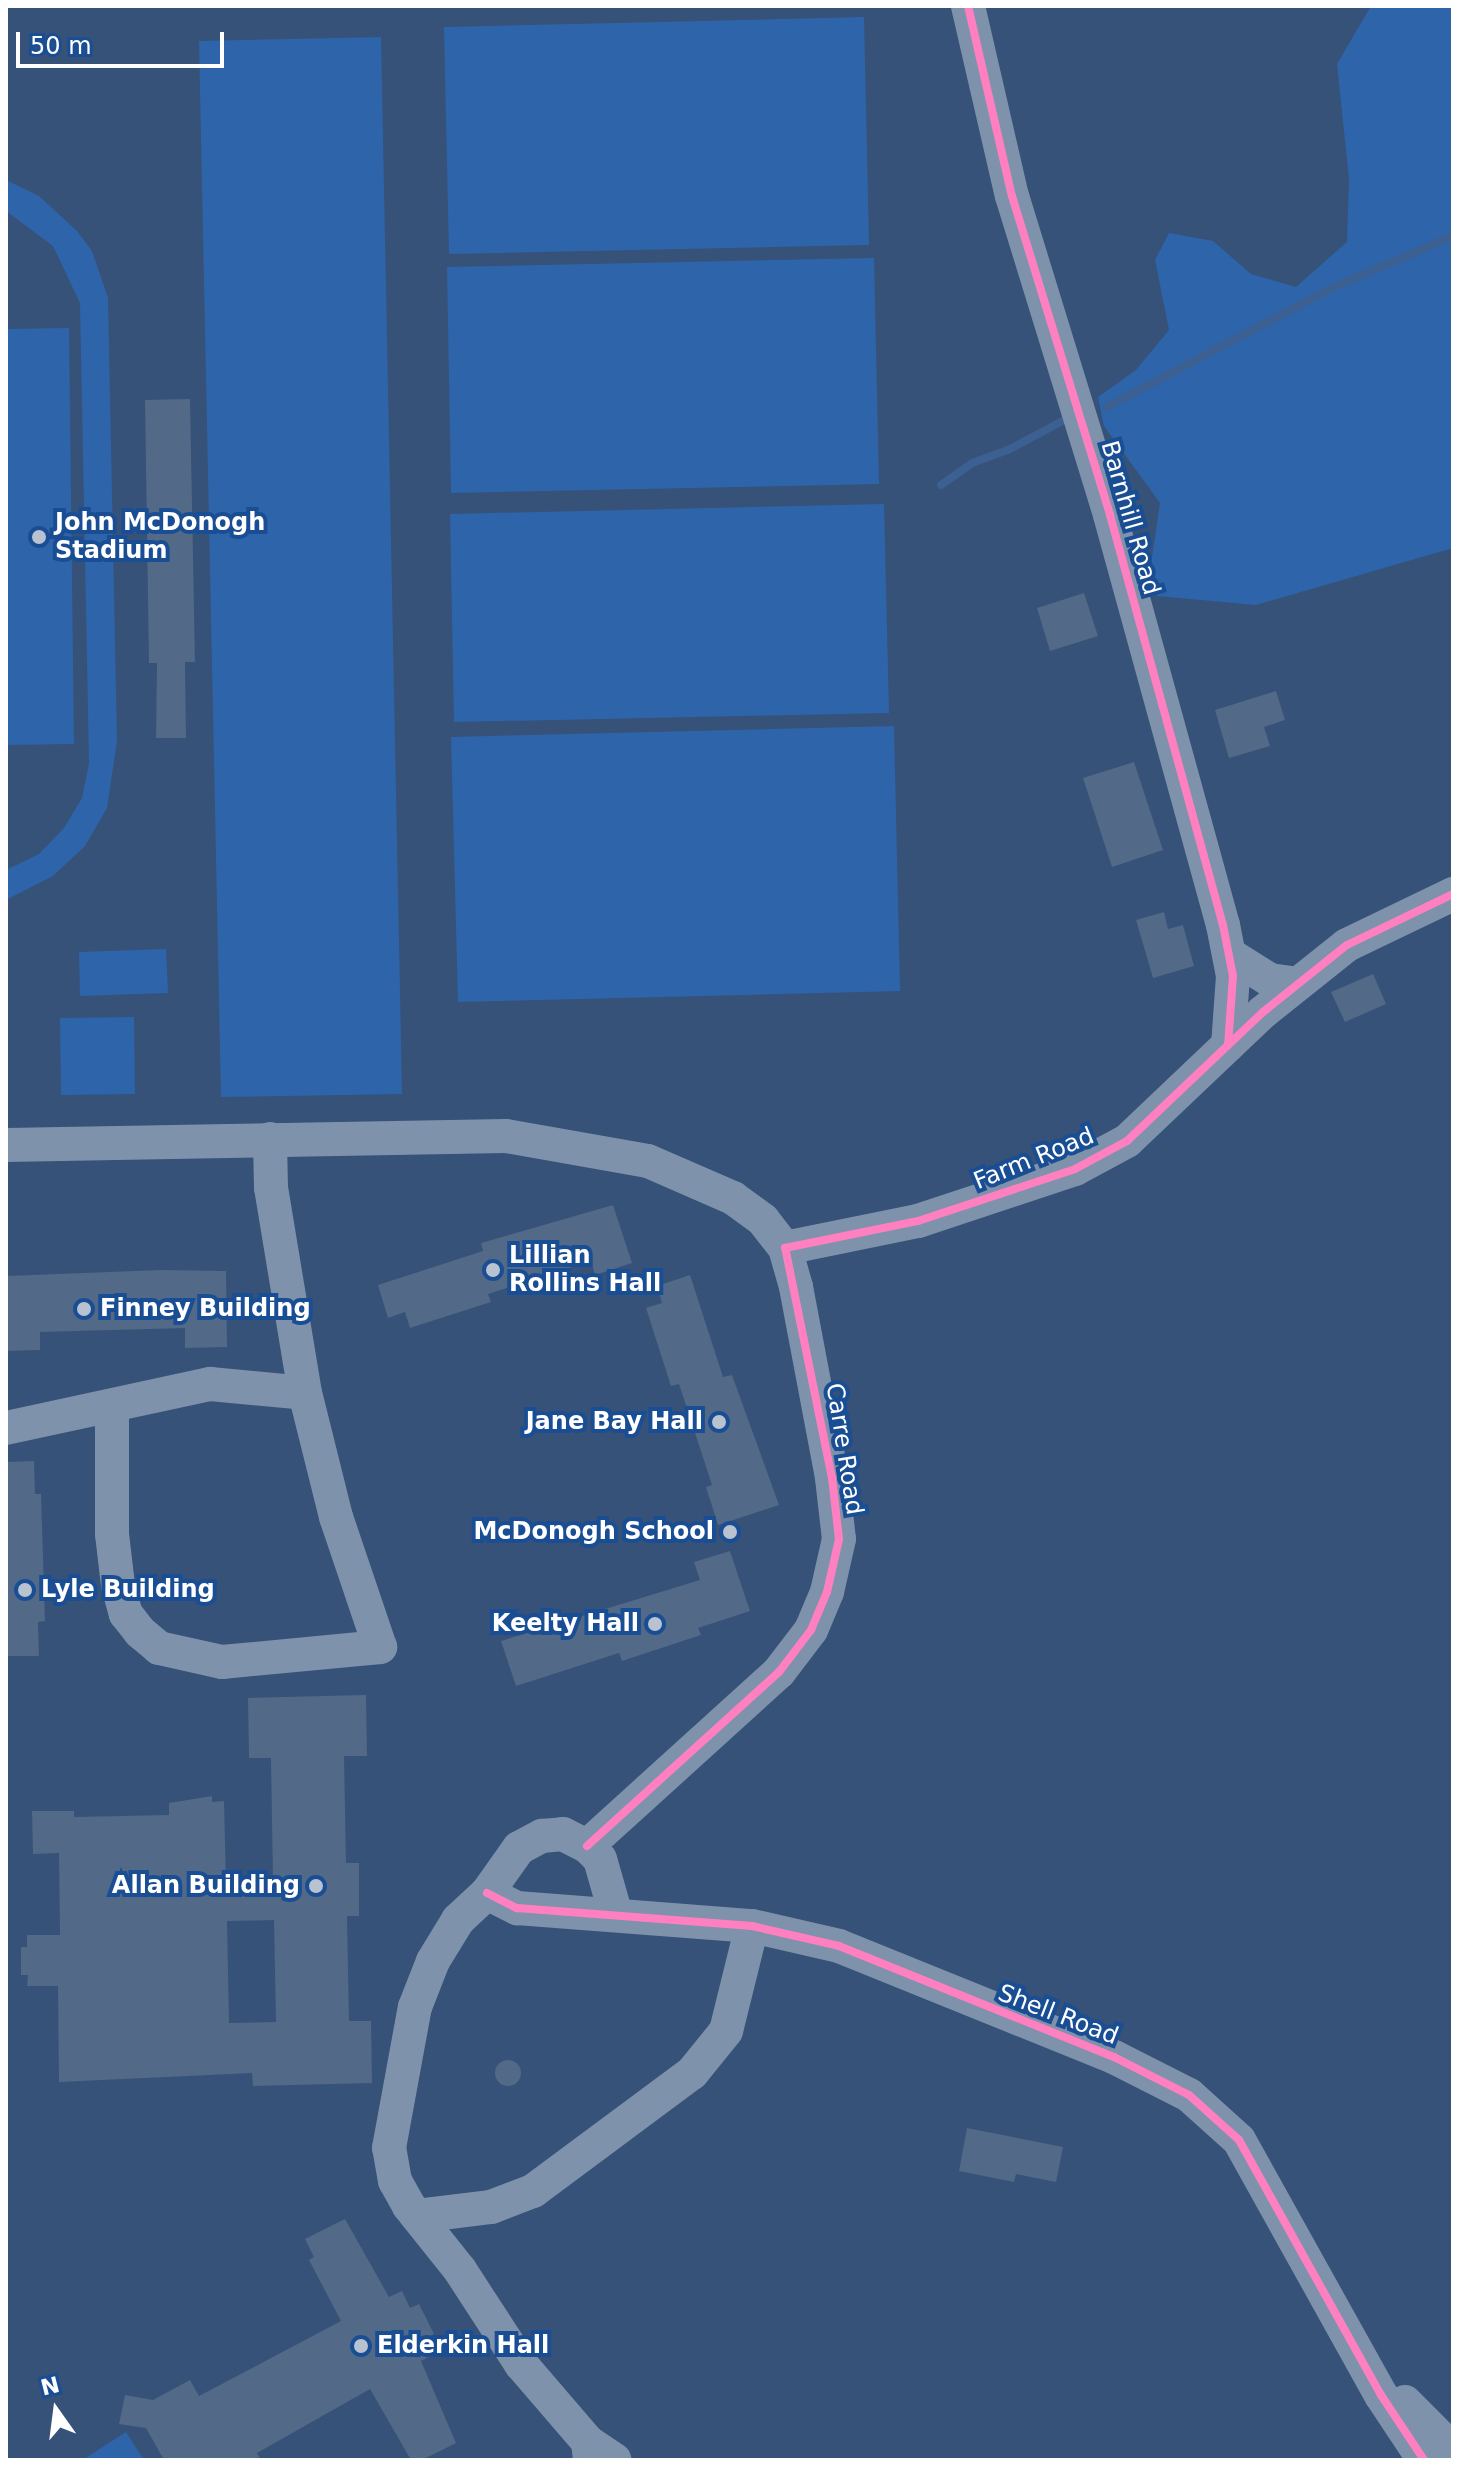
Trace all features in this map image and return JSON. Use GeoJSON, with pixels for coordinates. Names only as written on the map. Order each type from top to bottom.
{"type":"FeatureCollection","features":[{"type":"Feature","properties":{"kind":"street","name":"Barnhill Road"},"geometry":{"type":"LineString","coordinates":[[968,6],[1012,196],[1110,515],[1230,955],[1234,1003],[1228,1045]]}},
{"type":"Feature","properties":{"kind":"street","name":"Farm Road"},"geometry":{"type":"LineString","coordinates":[[785,1248],[918,1221],[1075,1169],[1127,1141],[1228,1045],[1347,945],[1453,894]]}},
{"type":"Feature","properties":{"kind":"street"},"geometry":{"type":"LineString","coordinates":[[1230,955],[1270,980],[1297,984]]}},
{"type":"Feature","properties":{"kind":"street"},"geometry":{"type":"LineString","coordinates":[[6,1145],[435,1134],[560,1142],[690,1176],[763,1220],[785,1248]]}},
{"type":"Feature","properties":{"kind":"street"},"geometry":{"type":"LineString","coordinates":[[112,1407],[112,1534],[118,1585],[126,1614],[140,1632],[159,1648],[222,1662],[380,1647],[336,1517],[305,1393],[271,1188],[270,1139]]}},
{"type":"Feature","properties":{"kind":"street","name":"Carre Road"},"geometry":{"type":"LineString","coordinates":[[587,1846],[779,1672],[811,1630],[827,1592],[839,1539],[832,1478],[785,1248]]}},
{"type":"Feature","properties":{"kind":"street"},"geometry":{"type":"LineString","coordinates":[[6,1428],[112,1407],[167,1389],[210,1384],[305,1393]]}},
{"type":"Feature","properties":{"kind":"street"},"geometry":{"type":"LineString","coordinates":[[598,2454],[521,2364],[460,2270],[417,2216],[395,2181],[389,2148],[415,2007],[433,1961],[458,1920],[487,1893],[519,1848],[542,1836],[563,1834],[587,1846],[600,1859],[616,1915]]}},
{"type":"Feature","properties":{"kind":"street","name":"Shell Road"},"geometry":{"type":"LineString","coordinates":[[487,1893],[517,1908],[752,1926],[839,1946],[1114,2057],[1189,2095],[1239,2140],[1424,2460]]}},
{"type":"Feature","properties":{"kind":"street"},"geometry":{"type":"LineString","coordinates":[[417,2216],[491,2207],[533,2191],[692,2073],[726,2031],[752,1926]]}},
{"type":"Feature","properties":{"kind":"street","name":"Shell Road"},"geometry":{"type":"LineString","coordinates":[[1355,2344],[1453,2450]]}},
{"type":"Feature","properties":{"kind":"shaded area"},"geometry":{"type":"Polygon","coordinates":[[[1371,6],[1453,6],[1453,548],[1256,605],[1157,596],[1151,564],[1160,503],[1104,426],[1098,397],[1136,370],[1169,330],[1155,260],[1169,233],[1213,241],[1251,274],[1296,287],[1347,242],[1349,179],[1337,64],[1371,6]]]}},
{"type":"Feature","properties":{"kind":"shaded area"},"geometry":{"type":"Polygon","coordinates":[[[864,17],[869,245],[449,254],[444,27],[864,17]]]}},
{"type":"Feature","properties":{"kind":"shaded area"},"geometry":{"type":"Polygon","coordinates":[[[381,37],[402,1094],[221,1097],[199,41],[381,37]]]}},
{"type":"Feature","properties":{"kind":"shaded area"},"geometry":{"type":"Polygon","coordinates":[[[6,180],[39,196],[77,231],[92,251],[108,298],[117,741],[107,808],[85,846],[53,876],[6,900],[6,870],[39,854],[64,828],[82,798],[89,763],[80,303],[53,246],[6,211],[6,180]]]}},
{"type":"Feature","properties":{"kind":"shaded area"},"geometry":{"type":"Polygon","coordinates":[[[874,258],[879,484],[451,493],[447,267],[874,258]]]}},
{"type":"Feature","properties":{"kind":"shaded area","name":"John McDonogh Stadium"},"geometry":{"type":"Polygon","coordinates":[[[69,328],[74,744],[6,745],[6,329],[69,328]]]}},
{"type":"Feature","properties":{"kind":"shaded area"},"geometry":{"type":"Polygon","coordinates":[[[884,504],[889,713],[454,722],[450,514],[884,504]]]}},
{"type":"Feature","properties":{"kind":"shaded area"},"geometry":{"type":"Polygon","coordinates":[[[894,726],[900,991],[458,1002],[451,737],[894,726]]]}},
{"type":"Feature","properties":{"kind":"shaded area"},"geometry":{"type":"Polygon","coordinates":[[[166,949],[168,993],[80,996],[79,952],[166,949]]]}},
{"type":"Feature","properties":{"kind":"shaded area"},"geometry":{"type":"Polygon","coordinates":[[[134,1017],[135,1094],[61,1095],[60,1018],[134,1017]]]}},
{"type":"Feature","properties":{"kind":"shaded area"},"geometry":{"type":"Polygon","coordinates":[[[126,2432],[144,2460],[14,2460],[84,2459],[126,2432]]]}},
{"type":"Feature","properties":{"kind":"building"},"geometry":{"type":"Polygon","coordinates":[[[190,399],[195,662],[185,662],[186,738],[156,738],[157,663],[149,663],[145,400],[190,399]]]}},
{"type":"Feature","properties":{"kind":"building"},"geometry":{"type":"Polygon","coordinates":[[[1084,593],[1098,636],[1050,651],[1037,608],[1084,593]]]}},
{"type":"Feature","properties":{"kind":"building"},"geometry":{"type":"Polygon","coordinates":[[[1276,691],[1285,720],[1264,727],[1270,746],[1229,758],[1215,710],[1276,691]]]}},
{"type":"Feature","properties":{"kind":"building"},"geometry":{"type":"Polygon","coordinates":[[[1134,762],[1163,850],[1112,867],[1083,778],[1134,762]]]}},
{"type":"Feature","properties":{"kind":"building"},"geometry":{"type":"Polygon","coordinates":[[[1164,912],[1168,929],[1183,925],[1194,966],[1153,978],[1136,920],[1164,912]]]}},
{"type":"Feature","properties":{"kind":"building"},"geometry":{"type":"Polygon","coordinates":[[[1373,974],[1386,1004],[1345,1022],[1331,992],[1373,974]]]}},
{"type":"Feature","properties":{"kind":"building","name":"Lillian Rollins Hall"},"geometry":{"type":"Polygon","coordinates":[[[613,1205],[632,1263],[595,1275],[591,1261],[488,1294],[491,1302],[410,1328],[405,1312],[388,1318],[378,1285],[483,1251],[481,1243],[613,1205]]]}},
{"type":"Feature","properties":{"kind":"building","name":"Finney Building"},"geometry":{"type":"Polygon","coordinates":[[[161,1270],[226,1271],[227,1347],[185,1348],[185,1328],[40,1332],[40,1350],[6,1351],[6,1276],[161,1270]]]}},
{"type":"Feature","properties":{"kind":"building","name":"Jane Bay Hall"},"geometry":{"type":"Polygon","coordinates":[[[690,1275],[723,1377],[732,1375],[779,1505],[718,1525],[706,1487],[712,1485],[679,1384],[671,1386],[646,1308],[662,1303],[657,1286],[690,1275]]]}},
{"type":"Feature","properties":{"kind":"building","name":"Lyle Building"},"geometry":{"type":"Polygon","coordinates":[[[34,1461],[35,1494],[41,1494],[45,1621],[38,1622],[39,1656],[6,1656],[6,1462],[34,1461]]]}},
{"type":"Feature","properties":{"kind":"building","name":"Keelty Hall"},"geometry":{"type":"Polygon","coordinates":[[[730,1551],[750,1611],[698,1628],[701,1635],[622,1661],[619,1653],[516,1686],[501,1641],[700,1580],[694,1562],[730,1551]]]}},
{"type":"Feature","properties":{"kind":"building"},"geometry":{"type":"Polygon","coordinates":[[[366,1695],[367,1756],[344,1756],[346,1863],[359,1863],[359,1916],[347,1916],[349,2021],[371,2021],[372,2083],[253,2086],[252,2073],[59,2082],[58,1986],[27,1986],[28,1975],[21,1975],[21,1947],[27,1947],[27,1935],[60,1935],[59,1853],[33,1854],[32,1811],[74,1811],[74,1817],[169,1815],[169,1803],[212,1796],[212,1802],[224,1801],[226,1882],[273,1881],[271,1758],[249,1758],[248,1698],[366,1695]],[[274,1920],[227,1921],[229,2023],[276,2022],[274,1920]]]}},
{"type":"Feature","properties":{"kind":"building"},"geometry":{"type":"Polygon","coordinates":[[[508,2060],[517,2064],[521,2073],[517,2082],[508,2086],[499,2082],[495,2073],[499,2064],[508,2060]]]}},
{"type":"Feature","properties":{"kind":"building"},"geometry":{"type":"Polygon","coordinates":[[[967,2128],[1063,2147],[1056,2182],[1016,2174],[1014,2182],[959,2171],[967,2128]]]}},
{"type":"Feature","properties":{"kind":"building","name":"Elderkin Hall"},"geometry":{"type":"Polygon","coordinates":[[[345,2219],[389,2297],[402,2291],[410,2308],[419,2304],[434,2334],[425,2338],[433,2355],[421,2361],[456,2443],[422,2460],[411,2460],[370,2389],[257,2453],[261,2460],[164,2460],[146,2428],[119,2424],[125,2395],[153,2400],[190,2380],[199,2396],[341,2321],[309,2260],[314,2257],[305,2239],[345,2219]]]}},
{"type":"Feature","properties":{"kind":"waterway"},"geometry":{"type":"LineString","coordinates":[[1107,407],[1332,288],[1453,236]]}},
{"type":"Feature","properties":{"kind":"waterway"},"geometry":{"type":"LineString","coordinates":[[941,485],[972,463],[1008,450],[1066,419]]}},
{"type":"Feature","properties":{"kind":"cycle path"},"geometry":{"type":"LineString","coordinates":[[968,6],[1012,196],[1110,515],[1223,925],[1233,976],[1228,1045]]}},
{"type":"Feature","properties":{"kind":"cycle path"},"geometry":{"type":"LineString","coordinates":[[587,1846],[779,1672],[811,1630],[827,1592],[839,1539],[832,1478],[785,1248],[918,1221],[1075,1169],[1127,1141],[1263,1012],[1347,945],[1453,894]]}},
{"type":"Feature","properties":{"kind":"cycle path"},"geometry":{"type":"LineString","coordinates":[[487,1893],[517,1908],[752,1926],[839,1946],[1114,2057],[1189,2095],[1239,2140],[1381,2395],[1424,2460]]}},
{"type":"Feature","properties":{"kind":"place","name":"John McDonogh Stadium"},"geometry":{"type":"Point","coordinates":[39,537]}},
{"type":"Feature","properties":{"kind":"place","name":"Lillian Rollins Hall"},"geometry":{"type":"Point","coordinates":[493,1270]}},
{"type":"Feature","properties":{"kind":"place","name":"Finney Building"},"geometry":{"type":"Point","coordinates":[84,1309]}},
{"type":"Feature","properties":{"kind":"place","name":"Jane Bay Hall"},"geometry":{"type":"Point","coordinates":[719,1422]}},
{"type":"Feature","properties":{"kind":"place","name":"McDonogh School"},"geometry":{"type":"Point","coordinates":[730,1532]}},
{"type":"Feature","properties":{"kind":"place","name":"Lyle Building"},"geometry":{"type":"Point","coordinates":[25,1590]}},
{"type":"Feature","properties":{"kind":"place","name":"Keelty Hall"},"geometry":{"type":"Point","coordinates":[655,1624]}},
{"type":"Feature","properties":{"kind":"place","name":"Allan Building"},"geometry":{"type":"Point","coordinates":[316,1886]}},
{"type":"Feature","properties":{"kind":"place","name":"Elderkin Hall"},"geometry":{"type":"Point","coordinates":[361,2346]}}]}
